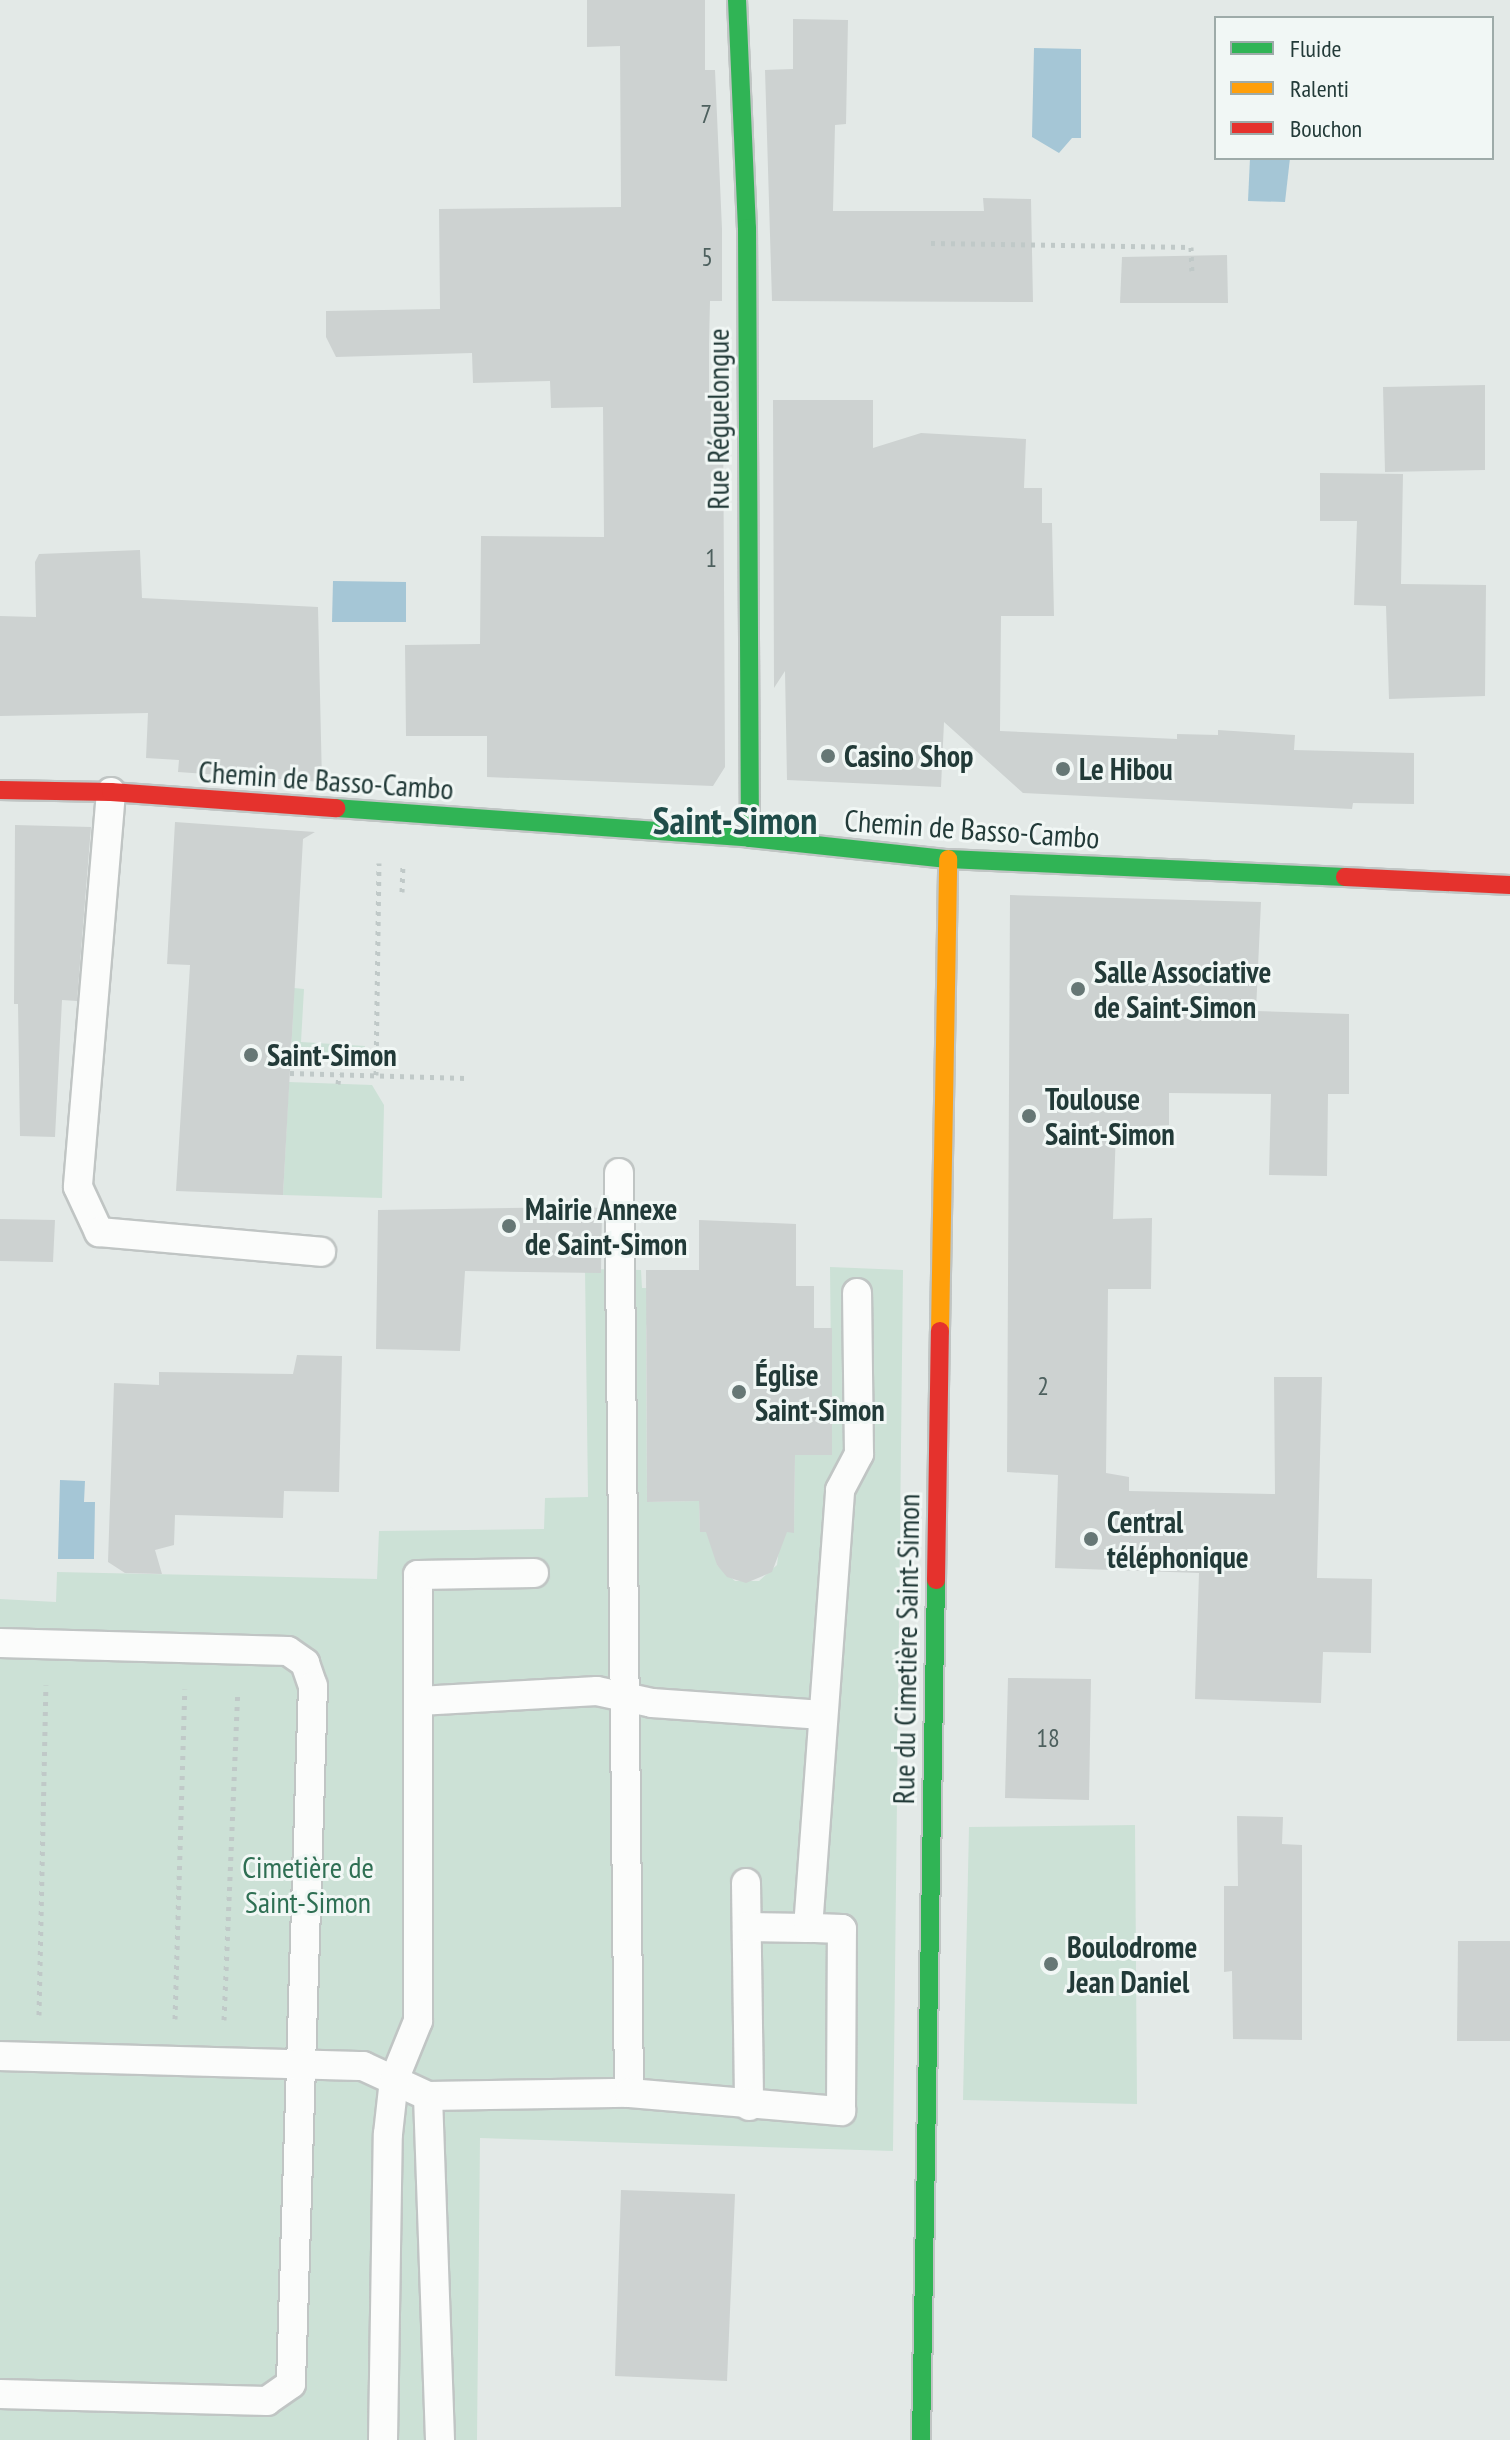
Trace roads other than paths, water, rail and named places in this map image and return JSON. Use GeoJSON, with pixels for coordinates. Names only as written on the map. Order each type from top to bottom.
{"type":"FeatureCollection","features":[{"type":"Feature","properties":{"kind":"street","name":"Rue Réguelongue"},"geometry":{"type":"LineString","coordinates":[[737,0],[747,228],[750,838]]}},
{"type":"Feature","properties":{"kind":"street","name":"Chemin de Basso-Cambo"},"geometry":{"type":"LineString","coordinates":[[0,790],[111,792],[750,838],[948,859],[1510,885]]}},
{"type":"Feature","properties":{"kind":"street","name":"Rue du Cimetière Saint-Simon"},"geometry":{"type":"LineString","coordinates":[[921,2440],[948,859]]}},
{"type":"Feature","properties":{"kind":"lane"},"geometry":{"type":"LineString","coordinates":[[111,792],[78,1187],[99,1232],[321,1252]]}},
{"type":"Feature","properties":{"kind":"lane"},"geometry":{"type":"LineString","coordinates":[[619,1173],[629,2093]]}},
{"type":"Feature","properties":{"kind":"lane"},"geometry":{"type":"LineString","coordinates":[[808,1928],[840,1490],[859,1454],[857,1293]]}},
{"type":"Feature","properties":{"kind":"lane"},"geometry":{"type":"LineString","coordinates":[[383,2440],[388,2134],[394,2080],[418,2021],[418,1575],[534,1573]]}},
{"type":"Feature","properties":{"kind":"lane"},"geometry":{"type":"LineString","coordinates":[[0,1643],[288,1651],[305,1663],[313,1686],[304,2066],[291,2384],[267,2401],[0,2394]]}},
{"type":"Feature","properties":{"kind":"lane"},"geometry":{"type":"LineString","coordinates":[[419,1701],[597,1691],[627,1695],[652,1703],[823,1715]]}},
{"type":"Feature","properties":{"kind":"lane"},"geometry":{"type":"LineString","coordinates":[[746,1883],[749,2106]]}},
{"type":"Feature","properties":{"kind":"lane"},"geometry":{"type":"LineString","coordinates":[[0,2056],[363,2066],[428,2096],[629,2093],[749,2106],[841,2111],[842,1929],[747,1927]]}},
{"type":"Feature","properties":{"kind":"lane"},"geometry":{"type":"LineString","coordinates":[[428,2096],[440,2440]]}},
{"type":"Feature","properties":{"kind":"water"},"geometry":{"type":"Polygon","coordinates":[[[1034,48],[1081,49],[1081,138],[1072,138],[1059,153],[1032,137],[1034,48]]]}},
{"type":"Feature","properties":{"kind":"water"},"geometry":{"type":"Polygon","coordinates":[[[1250,160],[1290,160],[1285,202],[1248,201],[1250,160]]]}},
{"type":"Feature","properties":{"kind":"water"},"geometry":{"type":"Polygon","coordinates":[[[333,581],[406,582],[406,622],[332,622],[333,581]]]}},
{"type":"Feature","properties":{"kind":"water"},"geometry":{"type":"Polygon","coordinates":[[[60,1480],[85,1481],[84,1502],[95,1502],[94,1559],[58,1559],[60,1480]]]}},
{"type":"Feature","properties":{"kind":"place","name":"Casino Shop"},"geometry":{"type":"Point","coordinates":[828,756]}},
{"type":"Feature","properties":{"kind":"place","name":"Le Hibou"},"geometry":{"type":"Point","coordinates":[1063,769]}},
{"type":"Feature","properties":{"kind":"place","name":"Salle Associative de Saint-Simon"},"geometry":{"type":"Point","coordinates":[1078,989]}},
{"type":"Feature","properties":{"kind":"place","name":"Saint-Simon"},"geometry":{"type":"Point","coordinates":[251,1055]}},
{"type":"Feature","properties":{"kind":"place","name":"Toulouse Saint-Simon"},"geometry":{"type":"Point","coordinates":[1029,1116]}},
{"type":"Feature","properties":{"kind":"place","name":"Mairie Annexe de Saint-Simon"},"geometry":{"type":"Point","coordinates":[509,1226]}},
{"type":"Feature","properties":{"kind":"place","name":"Église Saint-Simon"},"geometry":{"type":"Point","coordinates":[739,1392]}},
{"type":"Feature","properties":{"kind":"place","name":"Central téléphonique"},"geometry":{"type":"Point","coordinates":[1091,1539]}},
{"type":"Feature","properties":{"kind":"place","name":"Boulodrome Jean Daniel"},"geometry":{"type":"Point","coordinates":[1051,1964]}},
{"type":"Feature","properties":{"kind":"district","name":"Saint-Simon"},"geometry":{"type":"Point","coordinates":[735,820]}},
{"type":"Feature","properties":{"kind":"park label","name":"Cimetière de Saint-Simon"},"geometry":{"type":"Point","coordinates":[308,1884]}}]}
